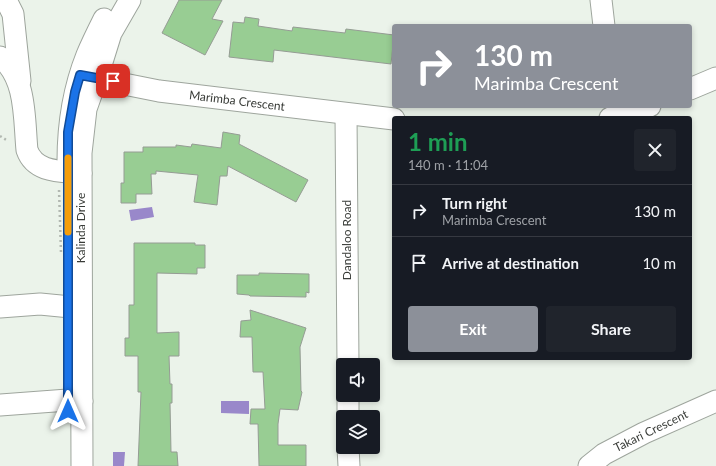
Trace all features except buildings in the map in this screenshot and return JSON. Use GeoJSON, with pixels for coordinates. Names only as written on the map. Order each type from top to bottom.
{"type":"FeatureCollection","features":[{"type":"Feature","properties":{"kind":"street"},"geometry":{"type":"LineString","coordinates":[[6,0],[13,14],[27,150],[30,158],[43,168],[75,172]]}},
{"type":"Feature","properties":{"kind":"street","name":"Kalinda Drive"},"geometry":{"type":"LineString","coordinates":[[68,466],[75,400],[75,172],[81,153],[86,109],[89,77],[87,55],[113,0]]}},
{"type":"Feature","properties":{"kind":"street","name":"Kalinda Drive"},"geometry":{"type":"LineString","coordinates":[[89,77],[111,32],[130,0]]}},
{"type":"Feature","properties":{"kind":"street"},"geometry":{"type":"LineString","coordinates":[[601,0],[604,24]]}},
{"type":"Feature","properties":{"kind":"street"},"geometry":{"type":"LineString","coordinates":[[0,57],[12,70],[17,80],[22,99]]}},
{"type":"Feature","properties":{"kind":"street","name":"Marimba Crescent"},"geometry":{"type":"LineString","coordinates":[[89,77],[159,91],[392,119]]}},
{"type":"Feature","properties":{"kind":"street"},"geometry":{"type":"LineString","coordinates":[[692,88],[716,78]]}},
{"type":"Feature","properties":{"kind":"street"},"geometry":{"type":"LineString","coordinates":[[613,113],[639,108]]}},
{"type":"Feature","properties":{"kind":"street","name":"Dandaloo Road"},"geometry":{"type":"LineString","coordinates":[[346,114],[348,358]]}},
{"type":"Feature","properties":{"kind":"street"},"geometry":{"type":"LineString","coordinates":[[0,307],[40,304],[75,308]]}},
{"type":"Feature","properties":{"kind":"street"},"geometry":{"type":"LineString","coordinates":[[0,404],[75,400]]}},
{"type":"Feature","properties":{"kind":"street","name":"Kalinda Drive"},"geometry":{"type":"LineString","coordinates":[[75,400],[82,466]]}},
{"type":"Feature","properties":{"kind":"street","name":"Takari Crescent"},"geometry":{"type":"LineString","coordinates":[[589,466],[604,454],[644,433],[716,401]]}},
{"type":"Feature","properties":{"kind":"street"},"geometry":{"type":"LineString","coordinates":[[348,454],[348,466]]}},
{"type":"Feature","properties":{"kind":"shaded area"},"geometry":{"type":"Polygon","coordinates":[[[152,207],[154,217],[131,221],[129,210],[152,207]]]}},
{"type":"Feature","properties":{"kind":"shaded area"},"geometry":{"type":"Polygon","coordinates":[[[221,401],[249,401],[249,414],[221,413],[221,401]]]}},
{"type":"Feature","properties":{"kind":"shaded area"},"geometry":{"type":"Polygon","coordinates":[[[113,452],[125,452],[124,466],[113,466],[113,452]]]}},
{"type":"Feature","properties":{"kind":"slow traffic"},"geometry":{"type":"LineString","coordinates":[[68,158],[68,232]]}},
{"type":"Feature","properties":{"kind":"route"},"geometry":{"type":"LineString","coordinates":[[68,411],[68,132],[75,92],[80,75],[113,81]]}}]}
